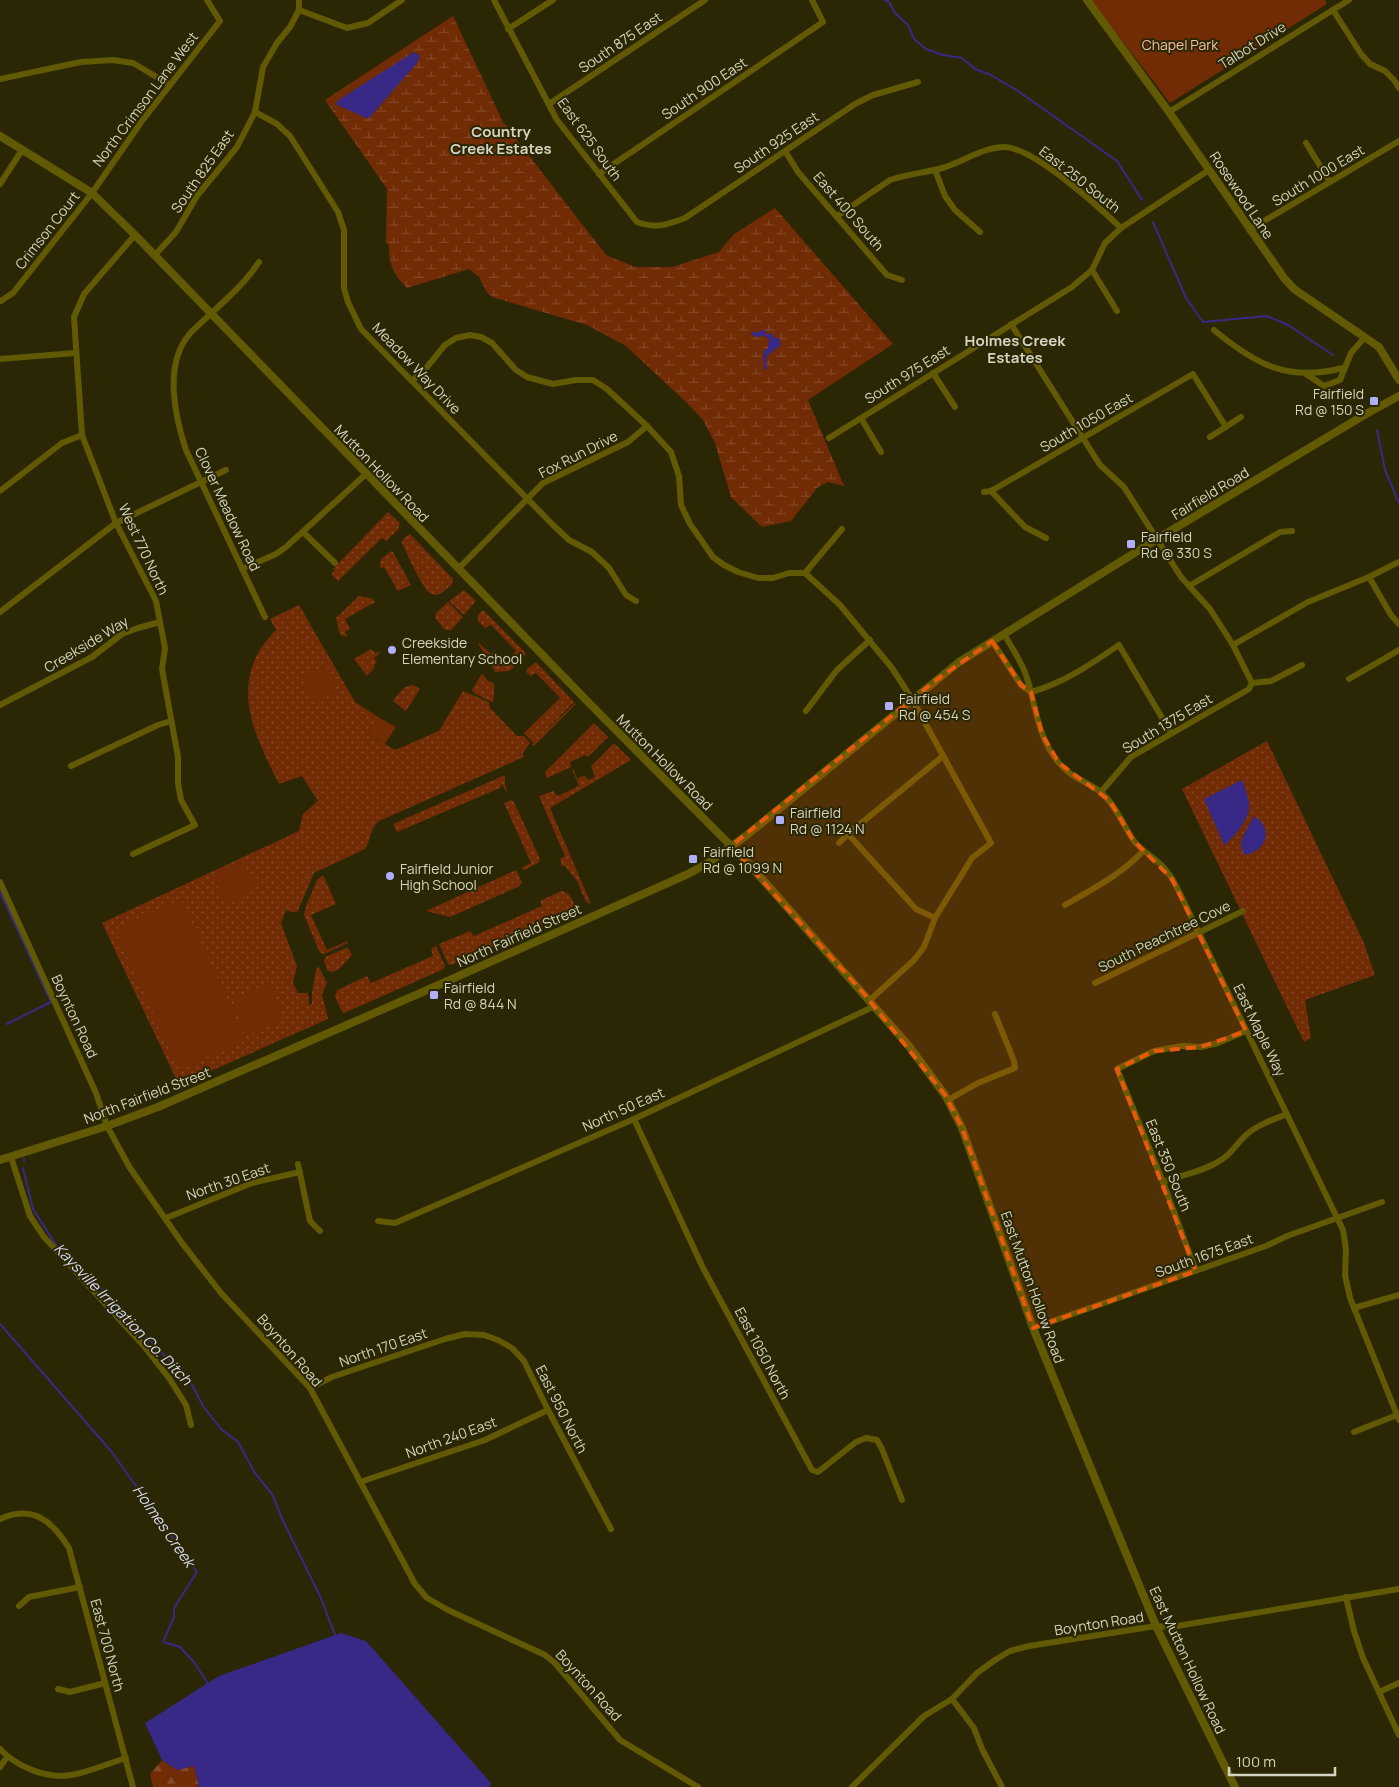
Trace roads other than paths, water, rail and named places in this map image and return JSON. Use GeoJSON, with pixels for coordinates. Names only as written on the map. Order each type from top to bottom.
{"type":"FeatureCollection","features":[{"type":"Feature","properties":{"kind":"street","name":"North Crimson Lane West"},"geometry":{"type":"LineString","coordinates":[[92,193],[122,149],[220,21],[207,0]]}},
{"type":"Feature","properties":{"kind":"street"},"geometry":{"type":"LineString","coordinates":[[299,0],[299,10],[347,28],[368,23],[402,0]]}},
{"type":"Feature","properties":{"kind":"street","name":"East 625 South"},"geometry":{"type":"LineString","coordinates":[[494,0],[557,120],[637,222],[650,227]]}},
{"type":"Feature","properties":{"kind":"street"},"geometry":{"type":"LineString","coordinates":[[508,29],[553,0]]}},
{"type":"Feature","properties":{"kind":"street","name":"South 875 East"},"geometry":{"type":"LineString","coordinates":[[549,104],[705,0]]}},
{"type":"Feature","properties":{"kind":"street","name":"South 900 East"},"geometry":{"type":"LineString","coordinates":[[599,174],[823,22],[812,0]]}},
{"type":"Feature","properties":{"kind":"street","name":"Rosewood Lane"},"geometry":{"type":"LineString","coordinates":[[1087,0],[1169,112],[1284,278],[1294,289],[1379,347],[1399,380]]}},
{"type":"Feature","properties":{"kind":"street","name":"Talbot Drive"},"geometry":{"type":"LineString","coordinates":[[1169,112],[1349,0]]}},
{"type":"Feature","properties":{"kind":"street","name":"South 825 East"},"geometry":{"type":"LineString","coordinates":[[155,255],[176,232],[197,196],[237,147],[254,112],[263,67],[299,10]]}},
{"type":"Feature","properties":{"kind":"street"},"geometry":{"type":"LineString","coordinates":[[1333,10],[1360,54],[1370,64],[1385,71],[1399,88]]}},
{"type":"Feature","properties":{"kind":"street"},"geometry":{"type":"LineString","coordinates":[[0,79],[81,62],[113,60],[133,63],[170,86]]}},
{"type":"Feature","properties":{"kind":"street","name":"South 925 East"},"geometry":{"type":"LineString","coordinates":[[650,227],[668,225],[685,218],[855,104],[873,95],[918,82]]}},
{"type":"Feature","properties":{"kind":"street","name":"Meadow Way Drive"},"geometry":{"type":"LineString","coordinates":[[254,112],[277,124],[290,136],[338,212],[344,230],[344,288],[348,302],[361,329],[569,540],[592,552],[609,568],[626,595],[636,601]]}},
{"type":"Feature","properties":{"kind":"street","name":"Mutton Hollow Road"},"geometry":{"type":"LineString","coordinates":[[0,136],[92,193],[155,255],[458,569],[731,846]]}},
{"type":"Feature","properties":{"kind":"street","name":"South 1000 East"},"geometry":{"type":"LineString","coordinates":[[1249,230],[1399,141]]}},
{"type":"Feature","properties":{"kind":"street"},"geometry":{"type":"LineString","coordinates":[[1306,143],[1330,182]]}},
{"type":"Feature","properties":{"kind":"street","name":"East 250 South"},"geometry":{"type":"LineString","coordinates":[[935,170],[955,164],[987,150],[1005,147],[1022,152],[1043,164],[1121,228]]}},
{"type":"Feature","properties":{"kind":"street"},"geometry":{"type":"LineString","coordinates":[[0,184],[22,150]]}},
{"type":"Feature","properties":{"kind":"street","name":"East 400 South"},"geometry":{"type":"LineString","coordinates":[[785,151],[798,172],[888,275],[902,280]]}},
{"type":"Feature","properties":{"kind":"street"},"geometry":{"type":"LineString","coordinates":[[836,216],[890,180],[935,170],[945,196],[954,210],[980,232]]}},
{"type":"Feature","properties":{"kind":"street","name":"South 975 East"},"geometry":{"type":"LineString","coordinates":[[828,438],[1072,287],[1092,270],[1105,243],[1121,228],[1209,170]]}},
{"type":"Feature","properties":{"kind":"street","name":"Crimson Court"},"geometry":{"type":"LineString","coordinates":[[0,301],[13,293],[92,193]]}},
{"type":"Feature","properties":{"kind":"street","name":"West 770 North"},"geometry":{"type":"LineString","coordinates":[[133,854],[195,825],[181,800],[178,782],[178,757],[162,669],[165,648],[156,600],[116,522],[82,435],[74,317],[84,294],[135,235]]}},
{"type":"Feature","properties":{"kind":"street","name":"Clover Meadow Road"},"geometry":{"type":"LineString","coordinates":[[259,262],[250,275],[188,336],[178,352],[174,371],[176,410],[186,450],[264,617]]}},
{"type":"Feature","properties":{"kind":"street"},"geometry":{"type":"LineString","coordinates":[[1092,270],[1117,311]]}},
{"type":"Feature","properties":{"kind":"street"},"geometry":{"type":"LineString","coordinates":[[1011,324],[1100,465],[1124,487],[1134,500],[1181,577],[1210,610],[1233,645],[1252,683],[1271,681],[1302,665]]}},
{"type":"Feature","properties":{"kind":"street"},"geometry":{"type":"LineString","coordinates":[[1214,330],[1236,348],[1282,372],[1323,374],[1343,368]]}},
{"type":"Feature","properties":{"kind":"street"},"geometry":{"type":"LineString","coordinates":[[412,381],[445,345],[456,338],[470,335],[481,337],[492,343],[516,370],[526,377],[553,384],[576,380],[593,380],[607,389],[647,426],[671,452],[679,476],[680,505],[690,524],[713,556],[724,565],[738,572],[758,578],[773,578],[788,573],[805,573],[840,605],[892,668],[912,699],[943,756],[839,843]]}},
{"type":"Feature","properties":{"kind":"street"},"geometry":{"type":"LineString","coordinates":[[1306,373],[1324,386],[1340,380],[1350,353],[1365,337]]}},
{"type":"Feature","properties":{"kind":"street"},"geometry":{"type":"LineString","coordinates":[[0,359],[75,353]]}},
{"type":"Feature","properties":{"kind":"street"},"geometry":{"type":"LineString","coordinates":[[933,373],[955,407]]}},
{"type":"Feature","properties":{"kind":"street","name":"South 1050 East"},"geometry":{"type":"LineString","coordinates":[[1046,538],[1025,526],[988,492],[1193,374],[1226,427]]}},
{"type":"Feature","properties":{"kind":"street","name":"Fairfield Road"},"geometry":{"type":"LineString","coordinates":[[912,699],[959,662],[992,641],[1157,539],[1399,396]]}},
{"type":"Feature","properties":{"kind":"street"},"geometry":{"type":"LineString","coordinates":[[861,418],[881,452]]}},
{"type":"Feature","properties":{"kind":"street"},"geometry":{"type":"LineString","coordinates":[[1210,437],[1241,418]]}},
{"type":"Feature","properties":{"kind":"street","name":"Fox Run Drive"},"geometry":{"type":"LineString","coordinates":[[458,569],[543,483],[628,442],[647,426]]}},
{"type":"Feature","properties":{"kind":"street"},"geometry":{"type":"LineString","coordinates":[[0,491],[62,443],[82,435]]}},
{"type":"Feature","properties":{"kind":"street"},"geometry":{"type":"LineString","coordinates":[[0,612],[116,522],[226,470]]}},
{"type":"Feature","properties":{"kind":"street"},"geometry":{"type":"LineString","coordinates":[[242,570],[276,554],[366,474]]}},
{"type":"Feature","properties":{"kind":"street"},"geometry":{"type":"LineString","coordinates":[[805,573],[842,529]]}},
{"type":"Feature","properties":{"kind":"street"},"geometry":{"type":"LineString","coordinates":[[1189,586],[1280,532],[1292,531]]}},
{"type":"Feature","properties":{"kind":"street"},"geometry":{"type":"LineString","coordinates":[[303,532],[335,563]]}},
{"type":"Feature","properties":{"kind":"street"},"geometry":{"type":"LineString","coordinates":[[1233,645],[1308,602],[1369,577],[1399,562]]}},
{"type":"Feature","properties":{"kind":"street"},"geometry":{"type":"LineString","coordinates":[[1369,577],[1391,615],[1399,624]]}},
{"type":"Feature","properties":{"kind":"street","name":"Creekside Way"},"geometry":{"type":"LineString","coordinates":[[0,705],[92,657],[122,634],[160,622]]}},
{"type":"Feature","properties":{"kind":"street","name":"East Maple Way"},"geometry":{"type":"LineString","coordinates":[[1004,634],[1022,664],[1032,692],[1042,734],[1058,763],[1075,778],[1101,792],[1110,801],[1133,840],[1143,851],[1158,861],[1172,878],[1338,1218],[1343,1230],[1346,1249],[1346,1286],[1398,1417]]}},
{"type":"Feature","properties":{"kind":"street"},"geometry":{"type":"LineString","coordinates":[[806,711],[837,670],[870,640]]}},
{"type":"Feature","properties":{"kind":"street"},"geometry":{"type":"LineString","coordinates":[[992,641],[1021,685],[1032,692],[1046,688],[1064,679],[1119,645],[1172,733]]}},
{"type":"Feature","properties":{"kind":"street"},"geometry":{"type":"LineString","coordinates":[[1350,679],[1399,650]]}},
{"type":"Feature","properties":{"kind":"street","name":"South 1375 East"},"geometry":{"type":"LineString","coordinates":[[1101,792],[1131,757],[1249,689],[1252,683]]}},
{"type":"Feature","properties":{"kind":"street","name":"North Fairfield Street"},"geometry":{"type":"LineString","coordinates":[[11,1157],[107,1126],[226,1078],[668,884],[708,863],[731,846],[912,699]]}},
{"type":"Feature","properties":{"kind":"street"},"geometry":{"type":"LineString","coordinates":[[71,766],[158,725],[171,721]]}},
{"type":"Feature","properties":{"kind":"street","name":"North 50 East"},"geometry":{"type":"LineString","coordinates":[[378,1222],[395,1223],[634,1119],[872,1003],[914,960],[924,947],[935,918],[972,858],[992,843],[943,756]]}},
{"type":"Feature","properties":{"kind":"street"},"geometry":{"type":"LineString","coordinates":[[848,834],[916,909],[935,918]]}},
{"type":"Feature","properties":{"kind":"street","name":"East Mutton Hollow Road"},"geometry":{"type":"LineString","coordinates":[[731,846],[908,1045],[948,1100],[962,1128],[1033,1328],[1156,1626],[1235,1787]]}},
{"type":"Feature","properties":{"kind":"street"},"geometry":{"type":"LineString","coordinates":[[1064,905],[1114,877],[1143,851]]}},
{"type":"Feature","properties":{"kind":"street","name":"Boynton Road"},"geometry":{"type":"LineString","coordinates":[[0,882],[96,1093],[107,1126],[130,1168],[182,1244],[221,1293],[310,1388],[415,1584],[427,1598],[448,1610],[545,1655],[555,1663],[620,1740],[698,1787]]}},
{"type":"Feature","properties":{"kind":"street","name":"South Peachtree Cove"},"geometry":{"type":"LineString","coordinates":[[1095,983],[1243,912]]}},
{"type":"Feature","properties":{"kind":"street"},"geometry":{"type":"LineString","coordinates":[[948,1100],[978,1083],[1015,1068],[995,1014]]}},
{"type":"Feature","properties":{"kind":"street","name":"East 350 South"},"geometry":{"type":"LineString","coordinates":[[1196,1271],[1164,1182],[1117,1069],[1154,1051],[1182,1046],[1201,1047],[1218,1043],[1246,1031]]}},
{"type":"Feature","properties":{"kind":"street"},"geometry":{"type":"LineString","coordinates":[[1164,1182],[1220,1161],[1230,1154],[1244,1137],[1258,1127],[1287,1114]]}},
{"type":"Feature","properties":{"kind":"street","name":"East 1050 North"},"geometry":{"type":"LineString","coordinates":[[634,1119],[702,1268],[812,1470],[818,1472],[856,1442],[866,1438],[877,1440],[902,1500]]}},
{"type":"Feature","properties":{"kind":"street"},"geometry":{"type":"LineString","coordinates":[[0,1160],[11,1157],[30,1216],[44,1237],[143,1345],[169,1378],[186,1405],[191,1425]]}},
{"type":"Feature","properties":{"kind":"street"},"geometry":{"type":"LineString","coordinates":[[298,1164],[310,1221],[320,1231]]}},
{"type":"Feature","properties":{"kind":"street","name":"North 30 East"},"geometry":{"type":"LineString","coordinates":[[166,1218],[252,1183],[300,1172]]}},
{"type":"Feature","properties":{"kind":"street","name":"South 1675 East"},"geometry":{"type":"LineString","coordinates":[[1033,1328],[1196,1271],[1382,1202]]}},
{"type":"Feature","properties":{"kind":"street"},"geometry":{"type":"LineString","coordinates":[[1354,1308],[1399,1295]]}},
{"type":"Feature","properties":{"kind":"street","name":"North 170 East"},"geometry":{"type":"LineString","coordinates":[[310,1388],[332,1377],[465,1334]]}},
{"type":"Feature","properties":{"kind":"street","name":"East 950 North"},"geometry":{"type":"LineString","coordinates":[[465,1334],[484,1335],[498,1340],[512,1348],[524,1361],[611,1529]]}},
{"type":"Feature","properties":{"kind":"street","name":"North 240 East"},"geometry":{"type":"LineString","coordinates":[[360,1482],[485,1440],[548,1410]]}},
{"type":"Feature","properties":{"kind":"street"},"geometry":{"type":"LineString","coordinates":[[1354,1432],[1398,1417]]}},
{"type":"Feature","properties":{"kind":"street","name":"East 700 North"},"geometry":{"type":"LineString","coordinates":[[0,1519],[9,1515],[24,1514],[43,1518],[57,1529],[69,1548],[133,1787]]}},
{"type":"Feature","properties":{"kind":"street"},"geometry":{"type":"LineString","coordinates":[[19,1606],[29,1597],[80,1587]]}},
{"type":"Feature","properties":{"kind":"street","name":"Boynton Road"},"geometry":{"type":"LineString","coordinates":[[852,1787],[924,1716],[952,1699],[977,1673],[1010,1651],[1029,1646],[1156,1626],[1171,1627],[1399,1589]]}},
{"type":"Feature","properties":{"kind":"street"},"geometry":{"type":"LineString","coordinates":[[1346,1597],[1363,1658],[1399,1735]]}},
{"type":"Feature","properties":{"kind":"street"},"geometry":{"type":"LineString","coordinates":[[58,1689],[70,1692],[105,1683]]}},
{"type":"Feature","properties":{"kind":"street"},"geometry":{"type":"LineString","coordinates":[[1379,1692],[1399,1683]]}},
{"type":"Feature","properties":{"kind":"street"},"geometry":{"type":"LineString","coordinates":[[952,1699],[974,1728],[982,1749],[1002,1787]]}},
{"type":"Feature","properties":{"kind":"street"},"geometry":{"type":"LineString","coordinates":[[0,1749],[7,1757],[32,1771],[62,1776],[126,1758]]}},
{"type":"Feature","properties":{"kind":"street"},"geometry":{"type":"LineString","coordinates":[[0,1767],[7,1757]]}},
{"type":"Feature","properties":{"kind":"waterway"},"geometry":{"type":"LineString","coordinates":[[885,0],[889,2],[895,13],[908,25],[914,39],[926,49],[943,55],[962,58],[975,69],[989,74],[1018,91],[1117,161],[1142,200]]}},
{"type":"Feature","properties":{"kind":"waterway"},"geometry":{"type":"LineString","coordinates":[[1153,222],[1186,298],[1203,322],[1267,316],[1288,325],[1333,355]]}},
{"type":"Feature","properties":{"kind":"waterway"},"geometry":{"type":"LineString","coordinates":[[1377,430],[1385,470],[1399,503]]}},
{"type":"Feature","properties":{"kind":"waterway","name":"Kaysville Irrigation Co. Ditch"},"geometry":{"type":"LineString","coordinates":[[0,892],[51,1002],[7,1024]]}},
{"type":"Feature","properties":{"kind":"waterway","name":"Kaysville Irrigation Co. Ditch"},"geometry":{"type":"LineString","coordinates":[[23,1168],[33,1209],[58,1248],[106,1293],[189,1379],[203,1406],[221,1429],[238,1442],[255,1473],[272,1494],[283,1521],[321,1598],[335,1635]]}},
{"type":"Feature","properties":{"kind":"waterway","name":"Holmes Creek"},"geometry":{"type":"LineString","coordinates":[[0,1324],[111,1451],[197,1572],[174,1608],[174,1617],[163,1642],[180,1647],[194,1662],[208,1684]]}},
{"type":"Feature","properties":{"kind":"place","name":"Fairfield Rd @ 150 S"},"geometry":{"type":"Point","coordinates":[1374,401]}},
{"type":"Feature","properties":{"kind":"place","name":"Fairfield Rd @ 330 S"},"geometry":{"type":"Point","coordinates":[1131,544]}},
{"type":"Feature","properties":{"kind":"place","name":"Creekside Elementary School"},"geometry":{"type":"Point","coordinates":[392,650]}},
{"type":"Feature","properties":{"kind":"place","name":"Fairfield Rd @ 454 S"},"geometry":{"type":"Point","coordinates":[889,706]}},
{"type":"Feature","properties":{"kind":"place","name":"Fairfield Rd @ 1124 N"},"geometry":{"type":"Point","coordinates":[780,820]}},
{"type":"Feature","properties":{"kind":"place","name":"Fairfield Rd @ 1099 N"},"geometry":{"type":"Point","coordinates":[693,859]}},
{"type":"Feature","properties":{"kind":"place","name":"Fairfield Junior High School"},"geometry":{"type":"Point","coordinates":[390,876]}},
{"type":"Feature","properties":{"kind":"place","name":"Fairfield Rd @ 844 N"},"geometry":{"type":"Point","coordinates":[434,995]}},
{"type":"Feature","properties":{"kind":"district","name":"Country Creek Estates"},"geometry":{"type":"Point","coordinates":[501,140]}},
{"type":"Feature","properties":{"kind":"district","name":"Holmes Creek Estates"},"geometry":{"type":"Point","coordinates":[1015,348]}},
{"type":"Feature","properties":{"kind":"park label","name":"Chapel Park"},"geometry":{"type":"Point","coordinates":[1180,44]}}]}
